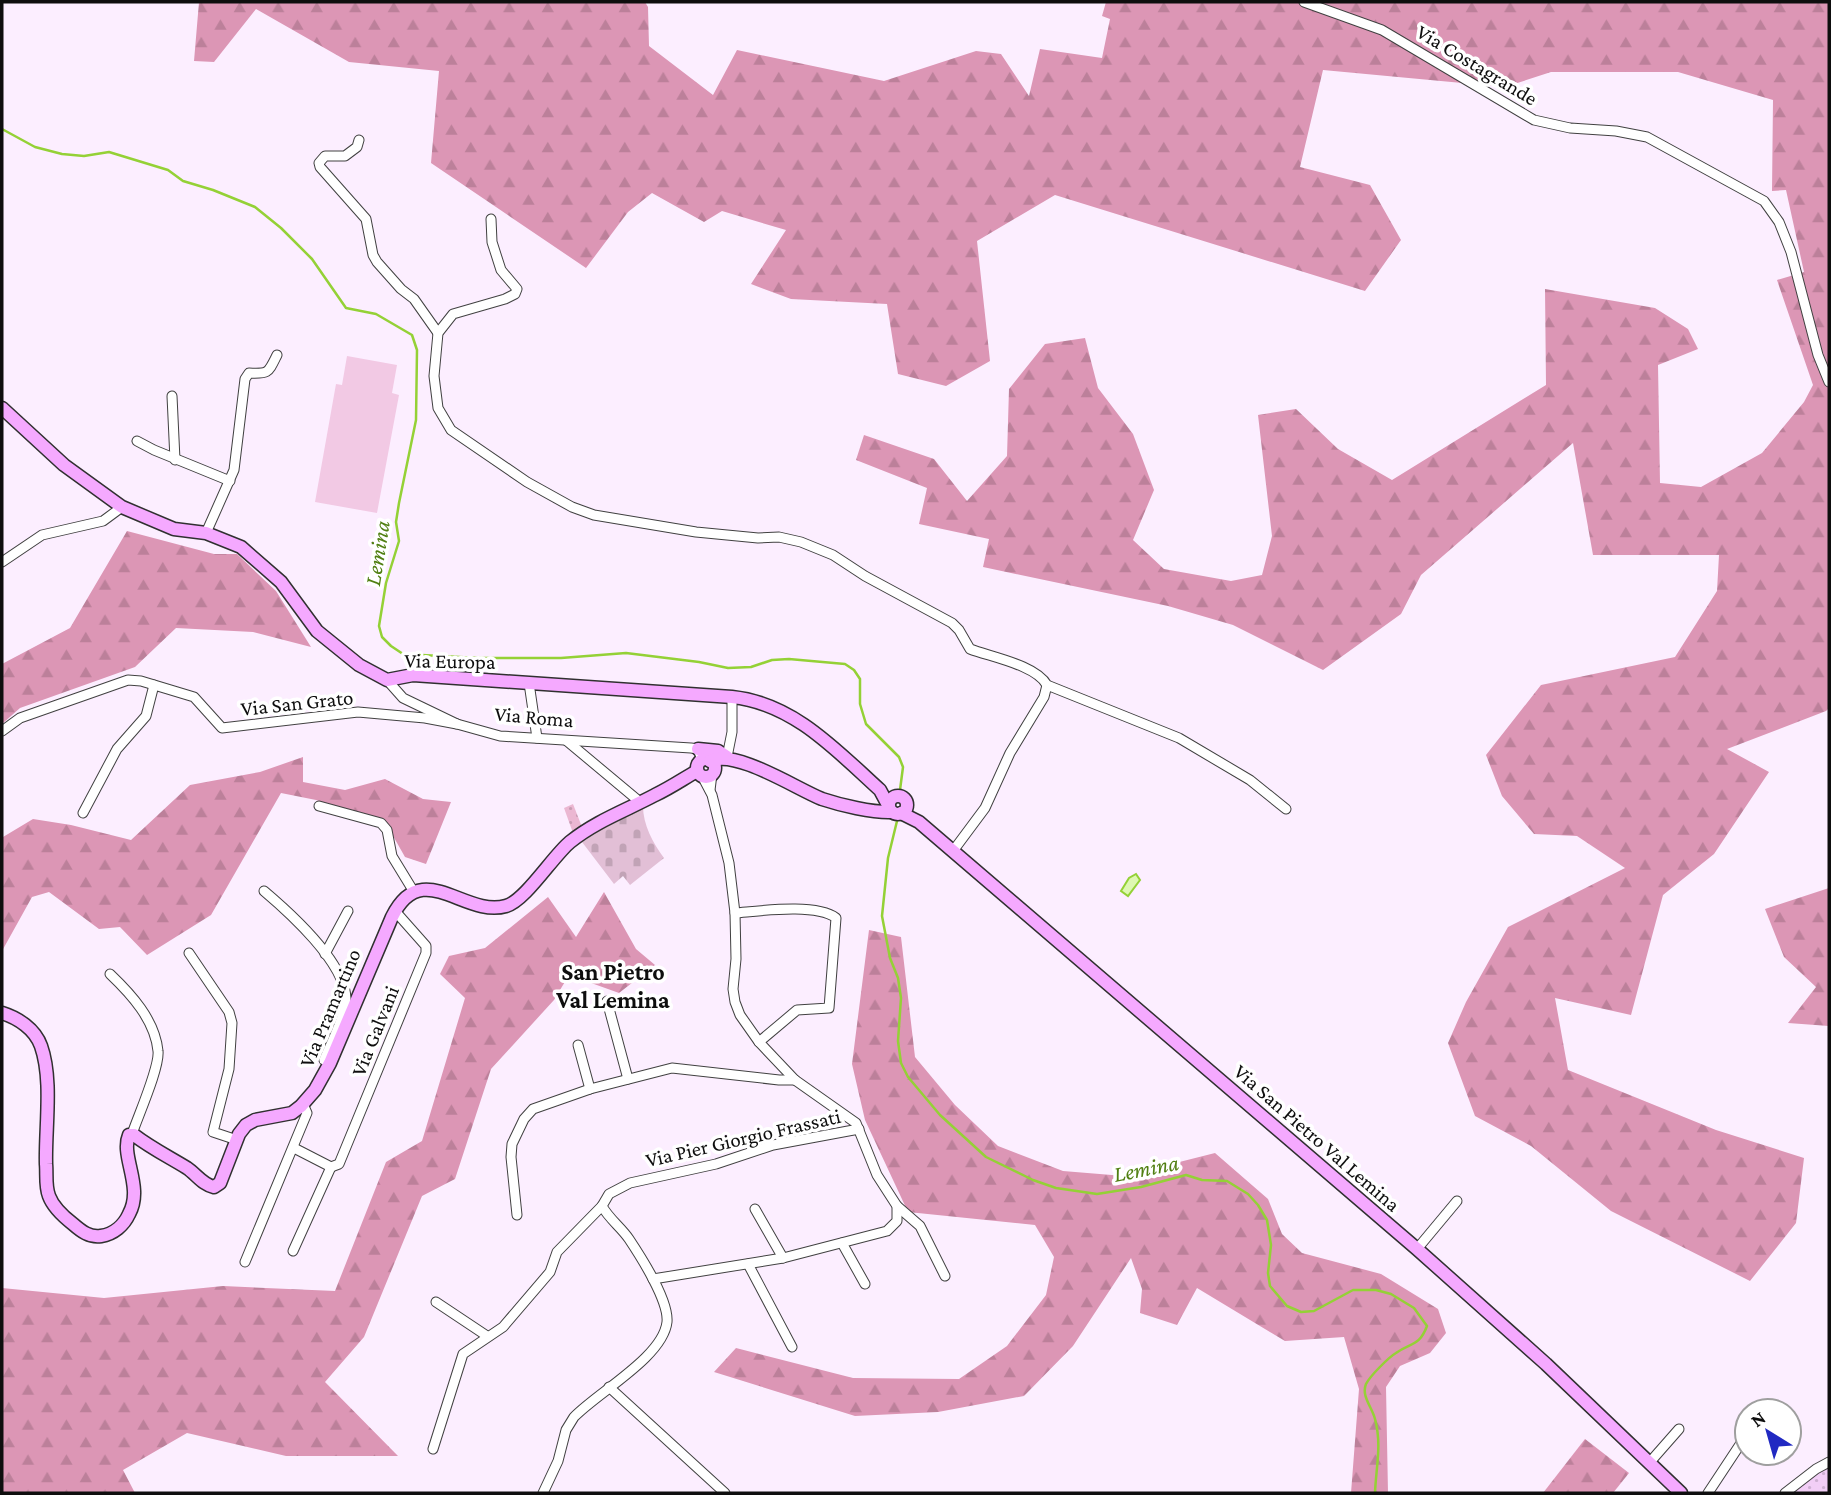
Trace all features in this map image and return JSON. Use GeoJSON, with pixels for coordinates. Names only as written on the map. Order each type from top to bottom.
{"type":"FeatureCollection","features":[{"type":"Feature","properties":{"kind":"street","name":"Via Costagrande"},"geometry":{"type":"LineString","coordinates":[[1304,2],[1382,30],[1534,120],[1570,128],[1616,131],[1647,137],[1764,201],[1779,222],[1791,252],[1818,355],[1829,382]]}},
{"type":"Feature","properties":{"kind":"street"},"geometry":{"type":"LineString","coordinates":[[359,139],[352,152],[345,156],[325,156],[319,163],[320,167],[366,219],[373,255],[377,262],[401,289],[414,299],[438,332]]}},
{"type":"Feature","properties":{"kind":"street"},"geometry":{"type":"LineString","coordinates":[[491,219],[492,242],[501,270],[517,289],[505,299],[453,314],[438,332],[435,376],[438,408],[452,430],[527,482],[594,515],[696,532],[758,538],[779,537],[834,555],[865,576],[952,623],[970,649],[1030,671],[1042,677],[1047,685],[1179,738],[1250,780],[1286,809]]}},
{"type":"Feature","properties":{"kind":"street"},"geometry":{"type":"LineString","coordinates":[[206,533],[230,481],[237,455],[245,379],[249,373],[265,374],[269,371],[277,355]]}},
{"type":"Feature","properties":{"kind":"street"},"geometry":{"type":"LineString","coordinates":[[172,396],[175,460]]}},
{"type":"Feature","properties":{"kind":"street","name":"Via Europa"},"geometry":{"type":"LineString","coordinates":[[2,408],[64,465],[122,507],[174,529],[206,533],[241,547],[281,582],[317,631],[359,665],[387,680],[414,675],[760,701],[787,713],[827,743],[880,790],[893,806]]}},
{"type":"Feature","properties":{"kind":"street"},"geometry":{"type":"LineString","coordinates":[[137,441],[175,460],[230,481]]}},
{"type":"Feature","properties":{"kind":"street"},"geometry":{"type":"LineString","coordinates":[[2,562],[42,535],[103,521],[122,507]]}},
{"type":"Feature","properties":{"kind":"street","name":"Via San Grato"},"geometry":{"type":"LineString","coordinates":[[2,731],[20,718],[122,680],[141,681],[194,697],[222,728],[358,712],[425,718],[457,724]]}},
{"type":"Feature","properties":{"kind":"street","name":"Via Roma"},"geometry":{"type":"LineString","coordinates":[[387,680],[403,698],[457,724],[500,736],[565,739],[703,764]]}},
{"type":"Feature","properties":{"kind":"street"},"geometry":{"type":"LineString","coordinates":[[529,683],[537,738]]}},
{"type":"Feature","properties":{"kind":"street"},"geometry":{"type":"LineString","coordinates":[[83,813],[117,748],[146,716],[154,685]]}},
{"type":"Feature","properties":{"kind":"street"},"geometry":{"type":"LineString","coordinates":[[953,851],[985,808],[1010,753],[1044,696],[1047,685]]}},
{"type":"Feature","properties":{"kind":"street"},"geometry":{"type":"LineString","coordinates":[[732,697],[732,732],[738,760]]}},
{"type":"Feature","properties":{"kind":"street"},"geometry":{"type":"LineString","coordinates":[[565,739],[640,802]]}},
{"type":"Feature","properties":{"kind":"street"},"geometry":{"type":"LineString","coordinates":[[319,806],[381,823],[387,830],[392,856],[414,892],[431,890],[491,907],[506,906],[519,898],[555,855],[570,842],[703,764],[718,751],[823,799],[893,806]]}},
{"type":"Feature","properties":{"kind":"street"},"geometry":{"type":"LineString","coordinates":[[703,764],[738,760]]}},
{"type":"Feature","properties":{"kind":"street","name":"Via Pier Giorgio Frassati"},"geometry":{"type":"LineString","coordinates":[[433,1449],[463,1354],[503,1326],[533,1294],[550,1272],[557,1252],[602,1206],[610,1194],[630,1183],[716,1164],[773,1145],[859,1129],[852,1118],[795,1080],[759,1042],[740,1015],[733,989],[736,958],[735,913],[729,863],[703,764]]}},
{"type":"Feature","properties":{"kind":"street","name":"Via San Pietro Val Lemina"},"geometry":{"type":"LineString","coordinates":[[893,806],[919,822],[1417,1249],[1546,1364],[1681,1493]]}},
{"type":"Feature","properties":{"kind":"street"},"geometry":{"type":"LineString","coordinates":[[264,891],[304,927],[325,954],[340,980],[346,999],[324,1060],[330,1063]]}},
{"type":"Feature","properties":{"kind":"street","name":"Via Pramartino"},"geometry":{"type":"LineString","coordinates":[[303,1104],[330,1063],[395,911],[404,899],[414,892]]}},
{"type":"Feature","properties":{"kind":"street"},"geometry":{"type":"LineString","coordinates":[[735,913],[791,909],[830,914],[836,918],[829,1008],[797,1010],[759,1042]]}},
{"type":"Feature","properties":{"kind":"street"},"geometry":{"type":"LineString","coordinates":[[325,954],[348,911]]}},
{"type":"Feature","properties":{"kind":"street","name":"Via Galvani"},"geometry":{"type":"LineString","coordinates":[[331,1167],[339,1164],[426,953],[426,946],[395,911]]}},
{"type":"Feature","properties":{"kind":"street"},"geometry":{"type":"LineString","coordinates":[[189,953],[231,1017],[229,1069],[213,1132],[237,1140]]}},
{"type":"Feature","properties":{"kind":"street"},"geometry":{"type":"LineString","coordinates":[[2,1013],[24,1024],[41,1046],[47,1078],[48,1192],[53,1204],[66,1218],[90,1235],[97,1237],[110,1234],[132,1210],[134,1188],[127,1143],[159,1053],[152,1026],[127,990],[110,974]]}},
{"type":"Feature","properties":{"kind":"street"},"geometry":{"type":"LineString","coordinates":[[607,1001],[628,1079]]}},
{"type":"Feature","properties":{"kind":"street"},"geometry":{"type":"LineString","coordinates":[[578,1045],[590,1089]]}},
{"type":"Feature","properties":{"kind":"street"},"geometry":{"type":"LineString","coordinates":[[516,1215],[512,1144],[524,1119],[533,1109],[590,1089],[672,1068],[795,1080]]}},
{"type":"Feature","properties":{"kind":"street"},"geometry":{"type":"LineString","coordinates":[[132,1134],[194,1172],[211,1187],[220,1183],[243,1128],[251,1122],[292,1112],[303,1104],[307,1113],[245,1262]]}},
{"type":"Feature","properties":{"kind":"street"},"geometry":{"type":"LineString","coordinates":[[859,1129],[877,1175],[898,1206],[916,1219],[945,1276]]}},
{"type":"Feature","properties":{"kind":"street"},"geometry":{"type":"LineString","coordinates":[[293,1251],[331,1167],[294,1148]]}},
{"type":"Feature","properties":{"kind":"street"},"geometry":{"type":"LineString","coordinates":[[1417,1249],[1457,1201]]}},
{"type":"Feature","properties":{"kind":"street"},"geometry":{"type":"LineString","coordinates":[[543,1493],[558,1461],[570,1423],[585,1405],[644,1358],[663,1336],[667,1322],[666,1312],[653,1279],[628,1237],[602,1206]]}},
{"type":"Feature","properties":{"kind":"street"},"geometry":{"type":"LineString","coordinates":[[653,1279],[783,1258],[887,1231],[897,1221],[898,1206]]}},
{"type":"Feature","properties":{"kind":"street"},"geometry":{"type":"LineString","coordinates":[[755,1209],[783,1258]]}},
{"type":"Feature","properties":{"kind":"street"},"geometry":{"type":"LineString","coordinates":[[842,1242],[865,1284]]}},
{"type":"Feature","properties":{"kind":"street"},"geometry":{"type":"LineString","coordinates":[[748,1264],[792,1347]]}},
{"type":"Feature","properties":{"kind":"street"},"geometry":{"type":"LineString","coordinates":[[436,1301],[487,1336]]}},
{"type":"Feature","properties":{"kind":"street"},"geometry":{"type":"LineString","coordinates":[[609,1387],[725,1493]]}},
{"type":"Feature","properties":{"kind":"street"},"geometry":{"type":"LineString","coordinates":[[1650,1462],[1679,1429]]}},
{"type":"Feature","properties":{"kind":"street"},"geometry":{"type":"LineString","coordinates":[[1708,1493],[1733,1455]]}},
{"type":"Feature","properties":{"kind":"street"},"geometry":{"type":"LineString","coordinates":[[1785,1493],[1829,1462]]}},
{"type":"Feature","properties":{"kind":"shaded area"},"geometry":{"type":"Polygon","coordinates":[[[347,356],[397,365],[392,393],[399,395],[377,513],[315,502],[336,384],[342,385],[347,356]]]}},
{"type":"Feature","properties":{"kind":"shaded area"},"geometry":{"type":"Polygon","coordinates":[[[573,804],[582,827],[573,833],[564,808],[573,804]]]}},
{"type":"Feature","properties":{"kind":"shaded area"},"geometry":{"type":"Polygon","coordinates":[[[1136,874],[1140,880],[1128,896],[1121,891],[1129,878],[1136,874]]]}},
{"type":"Feature","properties":{"kind":"shaded area"},"geometry":{"type":"Polygon","coordinates":[[[1829,1465],[1829,1493],[1788,1493],[1829,1465]]]}},
{"type":"Feature","properties":{"kind":"green space"},"geometry":{"type":"Polygon","coordinates":[[[199,2],[645,2],[648,7],[649,46],[713,95],[737,50],[884,81],[976,51],[1001,54],[1029,96],[1040,49],[1102,58],[1110,19],[1102,16],[1106,2],[1829,2],[1829,708],[1727,749],[1769,772],[1714,854],[1663,895],[1631,1015],[1555,998],[1568,1070],[1716,1130],[1804,1158],[1796,1223],[1750,1281],[1611,1211],[1531,1146],[1475,1116],[1448,1043],[1466,1002],[1508,927],[1625,868],[1577,836],[1534,834],[1502,796],[1486,755],[1541,685],[1675,657],[1717,591],[1719,555],[1593,555],[1573,443],[1421,575],[1401,614],[1323,670],[1233,625],[1168,606],[983,567],[989,539],[919,524],[927,488],[856,460],[864,435],[934,459],[967,501],[1007,456],[1009,389],[1045,344],[1085,338],[1098,388],[1133,434],[1154,490],[1133,540],[1164,569],[1231,581],[1262,575],[1272,536],[1258,415],[1296,409],[1338,449],[1392,480],[1546,385],[1545,289],[1655,308],[1688,329],[1698,349],[1658,365],[1660,483],[1701,487],[1762,453],[1804,402],[1813,385],[1777,280],[1804,272],[1786,190],[1772,191],[1773,100],[1678,72],[1551,72],[1505,87],[1323,70],[1300,167],[1370,185],[1401,240],[1365,291],[1055,195],[977,241],[990,361],[946,386],[898,374],[887,304],[791,299],[751,284],[786,230],[722,211],[704,222],[652,193],[628,212],[586,268],[431,163],[439,71],[349,62],[256,9],[214,62],[194,61],[199,2]]]}},
{"type":"Feature","properties":{"kind":"green space"},"geometry":{"type":"Polygon","coordinates":[[[127,531],[214,554],[237,554],[276,591],[311,647],[253,632],[176,628],[135,667],[20,708],[2,724],[2,664],[70,628],[127,531]]]}},
{"type":"Feature","properties":{"kind":"green space"},"geometry":{"type":"Polygon","coordinates":[[[303,757],[303,782],[345,790],[385,779],[423,799],[451,802],[426,864],[405,857],[384,820],[316,800],[281,793],[211,915],[147,955],[120,927],[99,929],[49,892],[32,897],[2,951],[3,837],[33,819],[131,840],[190,785],[260,772],[303,757]]]}},
{"type":"Feature","properties":{"kind":"green space"},"geometry":{"type":"Polygon","coordinates":[[[643,806],[649,834],[664,858],[630,885],[623,876],[614,884],[582,842],[620,815],[623,818],[643,806]]]}},
{"type":"Feature","properties":{"kind":"green space"},"geometry":{"type":"Polygon","coordinates":[[[1829,888],[1829,1026],[1788,1023],[1816,987],[1784,957],[1765,909],[1829,888]]]}},
{"type":"Feature","properties":{"kind":"green space"},"geometry":{"type":"Polygon","coordinates":[[[604,892],[636,949],[655,965],[619,993],[569,975],[554,1000],[491,1069],[455,1179],[422,1196],[364,1337],[325,1382],[398,1456],[286,1456],[187,1433],[123,1470],[135,1493],[2,1493],[2,1288],[104,1298],[223,1286],[335,1291],[386,1162],[422,1141],[465,998],[440,974],[449,956],[485,948],[548,897],[576,937],[604,892]]]}},
{"type":"Feature","properties":{"kind":"green space"},"geometry":{"type":"Polygon","coordinates":[[[869,930],[901,937],[915,1057],[955,1105],[998,1146],[1063,1171],[1124,1176],[1215,1153],[1268,1199],[1282,1234],[1302,1253],[1381,1274],[1438,1309],[1446,1333],[1430,1353],[1400,1366],[1386,1387],[1388,1493],[1351,1493],[1359,1389],[1344,1337],[1285,1341],[1197,1288],[1177,1325],[1140,1313],[1142,1289],[1131,1258],[1073,1346],[1024,1396],[938,1412],[855,1416],[714,1372],[736,1348],[853,1378],[959,1379],[1007,1346],[1046,1295],[1054,1257],[1035,1225],[908,1212],[865,1120],[852,1064],[869,930]]]}},
{"type":"Feature","properties":{"kind":"green space"},"geometry":{"type":"Polygon","coordinates":[[[1585,1439],[1629,1473],[1613,1493],[1543,1493],[1585,1439]]]}},
{"type":"Feature","properties":{"kind":"waterway","name":"Lemina"},"geometry":{"type":"LineString","coordinates":[[2,129],[35,147],[62,154],[84,156],[109,152],[168,170],[183,181],[255,207],[312,259],[346,308],[376,314],[412,335],[417,350],[416,420],[396,522],[399,541],[386,583],[379,626],[382,637],[391,646],[403,654],[478,658],[561,658],[626,653],[728,668],[751,667],[772,660],[789,659],[845,664],[854,670],[860,679],[860,704],[866,724],[899,757],[903,767],[900,790]]}},
{"type":"Feature","properties":{"kind":"waterway","name":"Lemina"},"geometry":{"type":"LineString","coordinates":[[897,821],[888,858],[882,916],[890,958],[898,978],[901,998],[898,1041],[901,1063],[908,1077],[940,1115],[986,1157],[1056,1188],[1097,1194],[1141,1187],[1186,1175],[1202,1180],[1227,1181],[1248,1194],[1267,1220],[1271,1245],[1268,1273],[1270,1286],[1287,1306],[1301,1312],[1314,1311],[1353,1290],[1376,1290],[1391,1294],[1414,1308],[1427,1326],[1424,1333],[1418,1341],[1384,1362],[1365,1388],[1378,1438],[1375,1493]]}},
{"type":"Feature","properties":{"kind":"district","name":"San Pietro Val Lemina"},"geometry":{"type":"Point","coordinates":[613,985]}}]}
